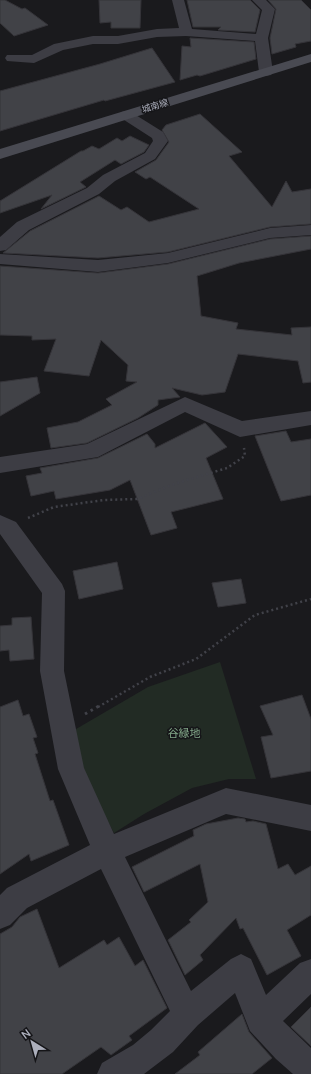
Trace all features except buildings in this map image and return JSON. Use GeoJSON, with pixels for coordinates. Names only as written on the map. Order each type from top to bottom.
{"type":"FeatureCollection","features":[{"type":"Feature","properties":{"kind":"street"},"geometry":{"type":"LineString","coordinates":[[178,0],[186,32]]}},
{"type":"Feature","properties":{"kind":"street"},"geometry":{"type":"LineString","coordinates":[[258,0],[269,9],[261,38],[262,56],[266,72]]}},
{"type":"Feature","properties":{"kind":"street"},"geometry":{"type":"LineString","coordinates":[[5,55],[34,59],[59,47],[93,40],[118,40],[157,33],[186,32],[261,38]]}},
{"type":"Feature","properties":{"kind":"street","name":"城南線"},"geometry":{"type":"LineString","coordinates":[[0,154],[311,58]]}},
{"type":"Feature","properties":{"kind":"street"},"geometry":{"type":"LineString","coordinates":[[0,246],[23,226],[93,191],[109,178],[150,156],[161,141],[158,135],[126,115]]}},
{"type":"Feature","properties":{"kind":"street"},"geometry":{"type":"LineString","coordinates":[[0,259],[98,266],[168,258],[270,233],[311,230]]}},
{"type":"Feature","properties":{"kind":"street"},"geometry":{"type":"LineString","coordinates":[[0,465],[91,451],[185,404],[240,429],[311,418]]}},
{"type":"Feature","properties":{"kind":"street"},"geometry":{"type":"LineString","coordinates":[[4,526],[54,591],[52,671],[71,769],[107,851],[186,1014]]}},
{"type":"Feature","properties":{"kind":"street"},"geometry":{"type":"LineString","coordinates":[[0,915],[17,898],[107,851],[226,801],[311,818]]}},
{"type":"Feature","properties":{"kind":"street"},"geometry":{"type":"LineString","coordinates":[[114,1074],[134,1064],[172,1032],[186,1014],[241,969],[261,1020],[287,1048],[311,1069]]}},
{"type":"Feature","properties":{"kind":"street"},"geometry":{"type":"LineString","coordinates":[[261,1020],[311,974]]}},
{"type":"Feature","properties":{"kind":"path"},"geometry":{"type":"LineString","coordinates":[[4,526],[54,506],[104,500],[137,499],[174,484],[227,468],[245,456],[240,429]]}},
{"type":"Feature","properties":{"kind":"path"},"geometry":{"type":"LineString","coordinates":[[62,727],[150,677],[196,659],[255,615],[311,599]]}},
{"type":"Feature","properties":{"kind":"green space","name":"谷緑地"},"geometry":{"type":"Polygon","coordinates":[[[220,662],[256,779],[229,779],[192,788],[144,814],[114,833],[75,760],[71,732],[148,687],[220,662]]]}}]}
